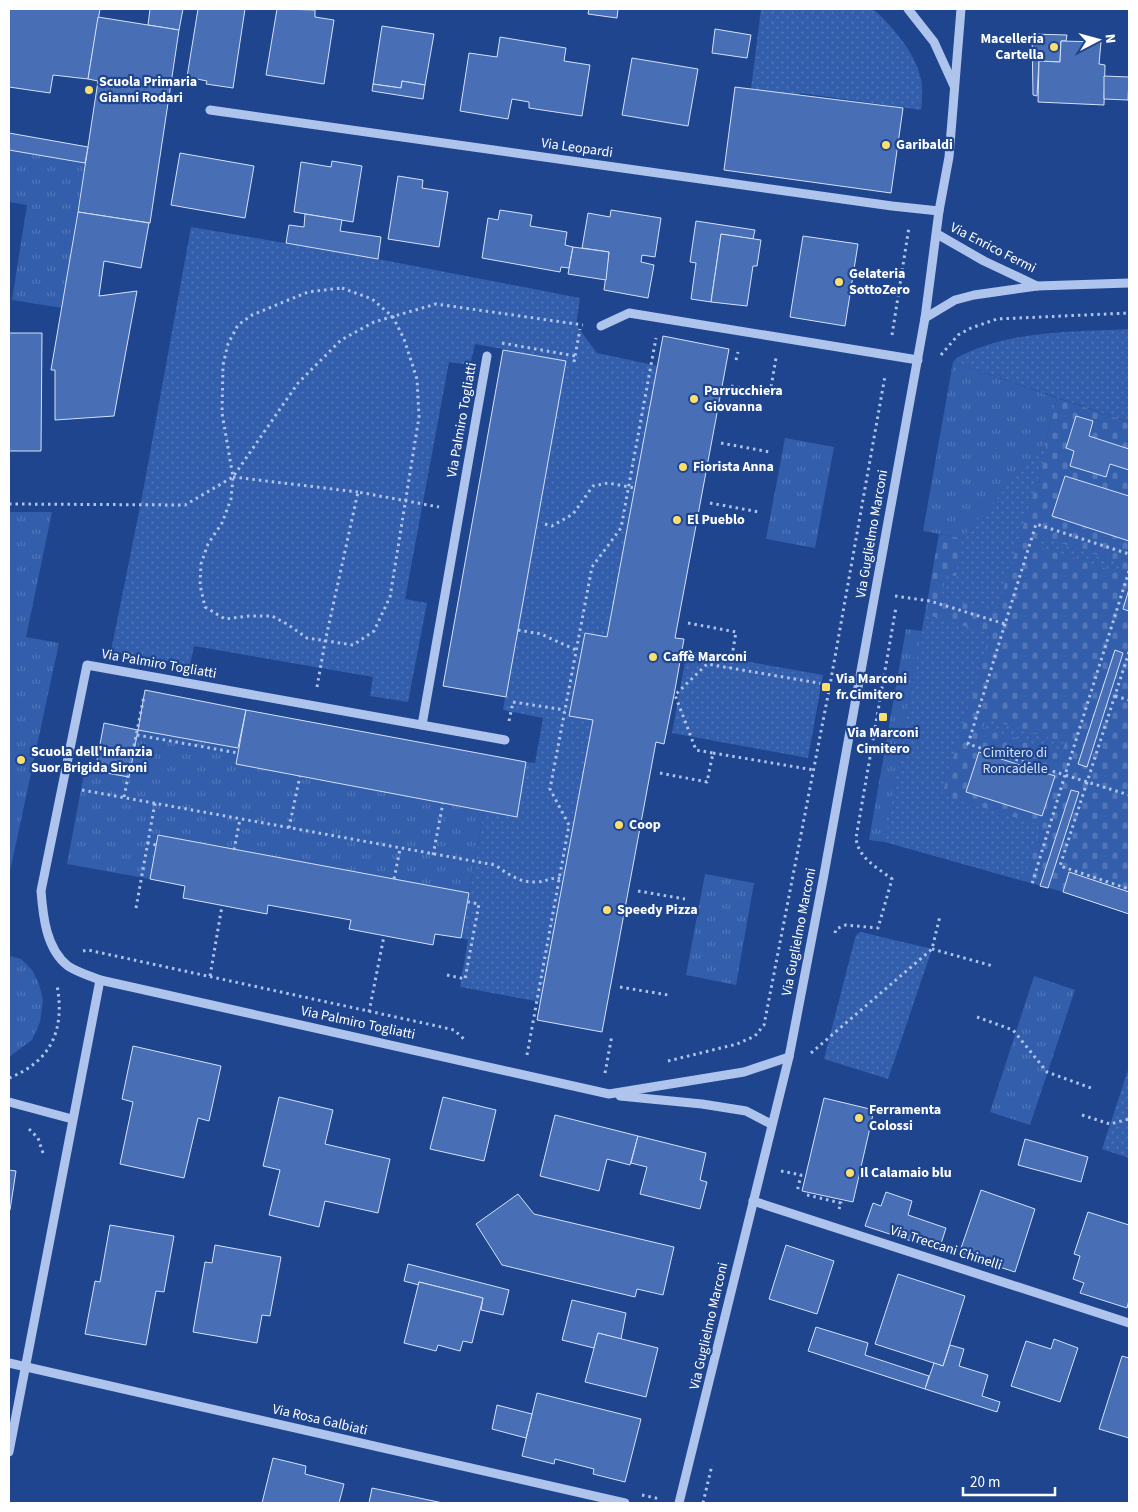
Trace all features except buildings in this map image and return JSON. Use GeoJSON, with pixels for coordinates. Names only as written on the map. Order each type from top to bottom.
{"type":"FeatureCollection","features":[{"type":"Feature","properties":{"kind":"street"},"geometry":{"type":"LineString","coordinates":[[908,9],[934,42],[955,89]]}},
{"type":"Feature","properties":{"kind":"street","name":"Via Guglielmo Marconi"},"geometry":{"type":"LineString","coordinates":[[680,1503],[771,1124],[789,1057],[826,861],[925,318],[939,211],[949,156],[961,9]]}},
{"type":"Feature","properties":{"kind":"street","name":"Via Leopardi"},"geometry":{"type":"LineString","coordinates":[[210,110],[939,211]]}},
{"type":"Feature","properties":{"kind":"street","name":"Via Enrico Fermi"},"geometry":{"type":"LineString","coordinates":[[937,234],[984,261],[1037,286]]}},
{"type":"Feature","properties":{"kind":"street","name":"Via Enrico Fermi"},"geometry":{"type":"LineString","coordinates":[[925,318],[955,300],[974,295],[1037,286],[1129,283]]}},
{"type":"Feature","properties":{"kind":"street"},"geometry":{"type":"LineString","coordinates":[[601,326],[629,313],[918,360]]}},
{"type":"Feature","properties":{"kind":"street","name":"Via Palmiro Togliatti"},"geometry":{"type":"LineString","coordinates":[[422,725],[487,356]]}},
{"type":"Feature","properties":{"kind":"street","name":"Via Palmiro Togliatti"},"geometry":{"type":"LineString","coordinates":[[505,740],[87,665],[41,891],[42,913],[48,936],[56,952],[68,966],[100,980],[610,1094],[746,1111],[771,1124]]}},
{"type":"Feature","properties":{"kind":"street"},"geometry":{"type":"LineString","coordinates":[[9,1452],[100,980]]}},
{"type":"Feature","properties":{"kind":"street","name":"Via Palmiro Togliatti"},"geometry":{"type":"LineString","coordinates":[[610,1094],[744,1072],[789,1057]]}},
{"type":"Feature","properties":{"kind":"street"},"geometry":{"type":"LineString","coordinates":[[9,1102],[72,1119]]}},
{"type":"Feature","properties":{"kind":"street","name":"Via Treccani Chinelli"},"geometry":{"type":"LineString","coordinates":[[753,1201],[1129,1322]]}},
{"type":"Feature","properties":{"kind":"street","name":"Via Rosa Galbiati"},"geometry":{"type":"LineString","coordinates":[[9,1363],[626,1503]]}},
{"type":"Feature","properties":{"kind":"path"},"geometry":{"type":"LineString","coordinates":[[663,1063],[737,1044],[755,1036],[764,1025],[830,685],[889,356],[912,208]]}},
{"type":"Feature","properties":{"kind":"path"},"geometry":{"type":"LineString","coordinates":[[342,288],[372,299],[393,317],[404,339],[417,379],[419,417],[390,598],[374,631],[353,645],[325,642],[307,638],[272,616],[225,619],[205,607],[200,585],[201,564],[208,544],[222,523],[231,499],[232,477],[222,413],[223,365],[228,344],[238,325],[252,315],[308,292],[342,288]]}},
{"type":"Feature","properties":{"kind":"path"},"geometry":{"type":"LineString","coordinates":[[9,504],[185,505],[232,477],[298,383],[341,340],[374,322],[436,304],[581,325],[601,326]]}},
{"type":"Feature","properties":{"kind":"path"},"geometry":{"type":"LineString","coordinates":[[939,357],[958,335],[971,328],[997,320],[1129,313]]}},
{"type":"Feature","properties":{"kind":"path"},"geometry":{"type":"LineString","coordinates":[[574,362],[581,325]]}},
{"type":"Feature","properties":{"kind":"path"},"geometry":{"type":"LineString","coordinates":[[770,393],[779,338]]}},
{"type":"Feature","properties":{"kind":"path"},"geometry":{"type":"LineString","coordinates":[[487,356],[490,341],[575,356]]}},
{"type":"Feature","properties":{"kind":"path"},"geometry":{"type":"LineString","coordinates":[[529,1048],[562,878],[569,825],[550,789],[592,567],[621,528],[655,344]]}},
{"type":"Feature","properties":{"kind":"path"},"geometry":{"type":"LineString","coordinates":[[731,386],[780,395]]}},
{"type":"Feature","properties":{"kind":"path"},"geometry":{"type":"LineString","coordinates":[[721,443],[770,452]]}},
{"type":"Feature","properties":{"kind":"path"},"geometry":{"type":"LineString","coordinates":[[232,477],[358,492],[460,511]]}},
{"type":"Feature","properties":{"kind":"path"},"geometry":{"type":"LineString","coordinates":[[545,524],[552,526],[573,514],[593,486],[608,483],[635,488]]}},
{"type":"Feature","properties":{"kind":"path"},"geometry":{"type":"LineString","coordinates":[[314,705],[325,642],[358,492]]}},
{"type":"Feature","properties":{"kind":"path"},"geometry":{"type":"LineString","coordinates":[[710,503],[759,512]]}},
{"type":"Feature","properties":{"kind":"path"},"geometry":{"type":"LineString","coordinates":[[1129,554],[1036,524],[968,744],[1129,795]]}},
{"type":"Feature","properties":{"kind":"path"},"geometry":{"type":"LineString","coordinates":[[1032,884],[1129,571]]}},
{"type":"Feature","properties":{"kind":"path"},"geometry":{"type":"LineString","coordinates":[[899,587],[898,596],[930,601],[1004,624]]}},
{"type":"Feature","properties":{"kind":"path"},"geometry":{"type":"LineString","coordinates":[[834,938],[836,929],[846,925],[878,928],[892,879],[868,861],[856,844],[856,838],[896,606]]}},
{"type":"Feature","properties":{"kind":"path"},"geometry":{"type":"LineString","coordinates":[[688,623],[736,632],[730,668]]}},
{"type":"Feature","properties":{"kind":"path"},"geometry":{"type":"LineString","coordinates":[[518,630],[541,634],[576,650]]}},
{"type":"Feature","properties":{"kind":"path"},"geometry":{"type":"LineString","coordinates":[[1129,652],[1060,866],[1129,889]]}},
{"type":"Feature","properties":{"kind":"path"},"geometry":{"type":"LineString","coordinates":[[814,770],[696,750],[675,695],[707,664],[830,685]]}},
{"type":"Feature","properties":{"kind":"path"},"geometry":{"type":"LineString","coordinates":[[124,797],[147,676]]}},
{"type":"Feature","properties":{"kind":"path"},"geometry":{"type":"LineString","coordinates":[[571,677],[577,678]]}},
{"type":"Feature","properties":{"kind":"path"},"geometry":{"type":"LineString","coordinates":[[1115,696],[1129,700]]}},
{"type":"Feature","properties":{"kind":"path"},"geometry":{"type":"LineString","coordinates":[[505,740],[513,702],[565,710]]}},
{"type":"Feature","properties":{"kind":"path"},"geometry":{"type":"LineString","coordinates":[[137,735],[238,753]]}},
{"type":"Feature","properties":{"kind":"path"},"geometry":{"type":"LineString","coordinates":[[660,773],[707,782],[713,753]]}},
{"type":"Feature","properties":{"kind":"path"},"geometry":{"type":"LineString","coordinates":[[289,828],[300,776]]}},
{"type":"Feature","properties":{"kind":"path"},"geometry":{"type":"LineString","coordinates":[[62,786],[495,865],[516,879],[537,882],[554,877],[562,878]]}},
{"type":"Feature","properties":{"kind":"path"},"geometry":{"type":"LineString","coordinates":[[136,908],[155,803]]}},
{"type":"Feature","properties":{"kind":"path"},"geometry":{"type":"LineString","coordinates":[[433,855],[443,803]]}},
{"type":"Feature","properties":{"kind":"path"},"geometry":{"type":"LineString","coordinates":[[234,850],[240,819]]}},
{"type":"Feature","properties":{"kind":"path"},"geometry":{"type":"LineString","coordinates":[[147,843],[156,845]]}},
{"type":"Feature","properties":{"kind":"path"},"geometry":{"type":"LineString","coordinates":[[394,879],[400,849]]}},
{"type":"Feature","properties":{"kind":"path"},"geometry":{"type":"LineString","coordinates":[[638,892],[685,899]]}},
{"type":"Feature","properties":{"kind":"path"},"geometry":{"type":"LineString","coordinates":[[447,975],[465,979],[479,904],[468,902]]}},
{"type":"Feature","properties":{"kind":"path"},"geometry":{"type":"LineString","coordinates":[[210,976],[222,906]]}},
{"type":"Feature","properties":{"kind":"path"},"geometry":{"type":"LineString","coordinates":[[809,1047],[807,1056],[932,949],[940,916]]}},
{"type":"Feature","properties":{"kind":"path"},"geometry":{"type":"LineString","coordinates":[[369,1012],[384,936]]}},
{"type":"Feature","properties":{"kind":"path"},"geometry":{"type":"LineString","coordinates":[[932,949],[993,966]]}},
{"type":"Feature","properties":{"kind":"path"},"geometry":{"type":"LineString","coordinates":[[9,1078],[25,1070],[42,1057],[55,1035],[60,1016],[57,984],[76,954],[88,950],[454,1030],[470,1044]]}},
{"type":"Feature","properties":{"kind":"path"},"geometry":{"type":"LineString","coordinates":[[620,987],[668,995]]}},
{"type":"Feature","properties":{"kind":"path"},"geometry":{"type":"LineString","coordinates":[[977,1017],[1013,1030],[1048,1072],[1091,1088]]}},
{"type":"Feature","properties":{"kind":"path"},"geometry":{"type":"LineString","coordinates":[[607,1060],[612,1035]]}},
{"type":"Feature","properties":{"kind":"path"},"geometry":{"type":"LineString","coordinates":[[518,1054],[536,1057]]}},
{"type":"Feature","properties":{"kind":"path"},"geometry":{"type":"LineString","coordinates":[[596,1069],[612,1070]]}},
{"type":"Feature","properties":{"kind":"path"},"geometry":{"type":"LineString","coordinates":[[1082,1115],[1110,1124],[1129,1119]]}},
{"type":"Feature","properties":{"kind":"path"},"geometry":{"type":"LineString","coordinates":[[22,1125],[38,1138],[43,1149],[45,1162]]}},
{"type":"Feature","properties":{"kind":"path"},"geometry":{"type":"LineString","coordinates":[[772,1206],[780,1170],[801,1175],[797,1192],[841,1203],[836,1227]]}},
{"type":"Feature","properties":{"kind":"path"},"geometry":{"type":"LineString","coordinates":[[703,1503],[714,1456]]}},
{"type":"Feature","properties":{"kind":"green space"},"geometry":{"type":"Polygon","coordinates":[[[761,9],[873,9],[895,32],[914,59],[922,83],[921,110],[800,93],[799,96],[751,89],[761,9]]]}},
{"type":"Feature","properties":{"kind":"green space"},"geometry":{"type":"Polygon","coordinates":[[[9,150],[85,163],[62,308],[12,300],[27,205],[9,202],[9,150]]]}},
{"type":"Feature","properties":{"kind":"green space"},"geometry":{"type":"Polygon","coordinates":[[[191,227],[378,259],[580,298],[576,325],[597,353],[658,366],[607,637],[585,633],[569,715],[593,720],[541,1002],[460,987],[468,940],[461,938],[484,811],[517,816],[526,762],[535,763],[543,718],[503,710],[566,361],[475,344],[470,365],[449,362],[405,599],[427,603],[408,702],[370,696],[373,677],[194,646],[190,665],[111,651],[142,497],[191,227]]]}},
{"type":"Feature","properties":{"kind":"green space"},"geometry":{"type":"Polygon","coordinates":[[[1129,329],[1129,422],[953,362],[976,349],[1013,338],[1051,333],[1129,329]]]}},
{"type":"Feature","properties":{"kind":"green space"},"geometry":{"type":"Polygon","coordinates":[[[953,362],[1057,398],[1045,444],[962,538],[923,531],[953,362]]]}},
{"type":"Feature","properties":{"kind":"green space","name":"Cimitero di Roncadelle"},"geometry":{"type":"Polygon","coordinates":[[[1057,398],[1129,422],[1129,914],[1063,892],[885,842],[939,534],[962,538],[1045,444],[1057,398]]]}},
{"type":"Feature","properties":{"kind":"green space"},"geometry":{"type":"Polygon","coordinates":[[[785,438],[834,447],[815,548],[766,539],[785,438]]]}},
{"type":"Feature","properties":{"kind":"green space"},"geometry":{"type":"Polygon","coordinates":[[[1045,444],[1047,450],[996,613],[941,596],[946,575],[956,576],[962,538],[1045,444]]]}},
{"type":"Feature","properties":{"kind":"green space","name":"Scuola dell'Infanzia Suor Brigida Sironi"},"geometry":{"type":"Polygon","coordinates":[[[9,512],[52,512],[26,637],[59,643],[9,876],[9,512]]]}},
{"type":"Feature","properties":{"kind":"green space"},"geometry":{"type":"Polygon","coordinates":[[[1043,537],[1122,563],[1119,573],[1040,547],[1043,537]]]}},
{"type":"Feature","properties":{"kind":"green space"},"geometry":{"type":"Polygon","coordinates":[[[925,614],[990,634],[942,795],[1040,825],[1023,881],[885,842],[925,614]]]}},
{"type":"Feature","properties":{"kind":"green space"},"geometry":{"type":"Polygon","coordinates":[[[906,629],[922,631],[885,842],[869,840],[906,629]]]}},
{"type":"Feature","properties":{"kind":"green space"},"geometry":{"type":"Polygon","coordinates":[[[687,651],[823,675],[808,758],[672,733],[687,651]]]}},
{"type":"Feature","properties":{"kind":"green space"},"geometry":{"type":"Polygon","coordinates":[[[986,718],[1065,743],[1062,753],[983,728],[986,718]]]}},
{"type":"Feature","properties":{"kind":"green space"},"geometry":{"type":"Polygon","coordinates":[[[138,730],[238,748],[236,764],[484,811],[469,893],[158,835],[150,879],[67,864],[85,768],[95,771],[137,735],[138,730]]]}},
{"type":"Feature","properties":{"kind":"green space"},"geometry":{"type":"Polygon","coordinates":[[[705,874],[754,883],[736,985],[686,975],[705,874]]]}},
{"type":"Feature","properties":{"kind":"green space"},"geometry":{"type":"Polygon","coordinates":[[[861,932],[932,949],[888,1079],[824,1059],[855,938],[861,932]]]}},
{"type":"Feature","properties":{"kind":"green space"},"geometry":{"type":"Polygon","coordinates":[[[9,956],[21,959],[32,970],[39,984],[43,1000],[40,1022],[32,1040],[9,1057],[9,956]]]}},
{"type":"Feature","properties":{"kind":"green space"},"geometry":{"type":"Polygon","coordinates":[[[1034,976],[1075,990],[1030,1125],[990,1112],[1034,976]]]}},
{"type":"Feature","properties":{"kind":"green space"},"geometry":{"type":"Polygon","coordinates":[[[1129,1067],[1129,1158],[1102,1149],[1129,1067]]]}},
{"type":"Feature","properties":{"kind":"place","name":"Macelleria Cartella"},"geometry":{"type":"Point","coordinates":[1054,47]}},
{"type":"Feature","properties":{"kind":"place","name":"Scuola Primaria Gianni Rodari"},"geometry":{"type":"Point","coordinates":[89,90]}},
{"type":"Feature","properties":{"kind":"place","name":"Garibaldi"},"geometry":{"type":"Point","coordinates":[886,145]}},
{"type":"Feature","properties":{"kind":"place","name":"Gelateria SottoZero"},"geometry":{"type":"Point","coordinates":[839,282]}},
{"type":"Feature","properties":{"kind":"place","name":"Parrucchiera Giovanna"},"geometry":{"type":"Point","coordinates":[694,399]}},
{"type":"Feature","properties":{"kind":"place","name":"Fiorista Anna"},"geometry":{"type":"Point","coordinates":[683,467]}},
{"type":"Feature","properties":{"kind":"place","name":"El Pueblo"},"geometry":{"type":"Point","coordinates":[677,520]}},
{"type":"Feature","properties":{"kind":"place","name":"Caffè Marconi"},"geometry":{"type":"Point","coordinates":[653,657]}},
{"type":"Feature","properties":{"kind":"place","name":"Via Marconi fr.Cimitero"},"geometry":{"type":"Point","coordinates":[826,687]}},
{"type":"Feature","properties":{"kind":"place","name":"Via Marconi Cimitero"},"geometry":{"type":"Point","coordinates":[883,717]}},
{"type":"Feature","properties":{"kind":"place","name":"Scuola dell'Infanzia Suor Brigida Sironi"},"geometry":{"type":"Point","coordinates":[21,760]}},
{"type":"Feature","properties":{"kind":"place","name":"Coop"},"geometry":{"type":"Point","coordinates":[619,825]}},
{"type":"Feature","properties":{"kind":"place","name":"Speedy Pizza"},"geometry":{"type":"Point","coordinates":[607,910]}},
{"type":"Feature","properties":{"kind":"place","name":"Ferramenta Colossi"},"geometry":{"type":"Point","coordinates":[859,1118]}},
{"type":"Feature","properties":{"kind":"place","name":"Il Calamaio blu"},"geometry":{"type":"Point","coordinates":[850,1173]}}]}
